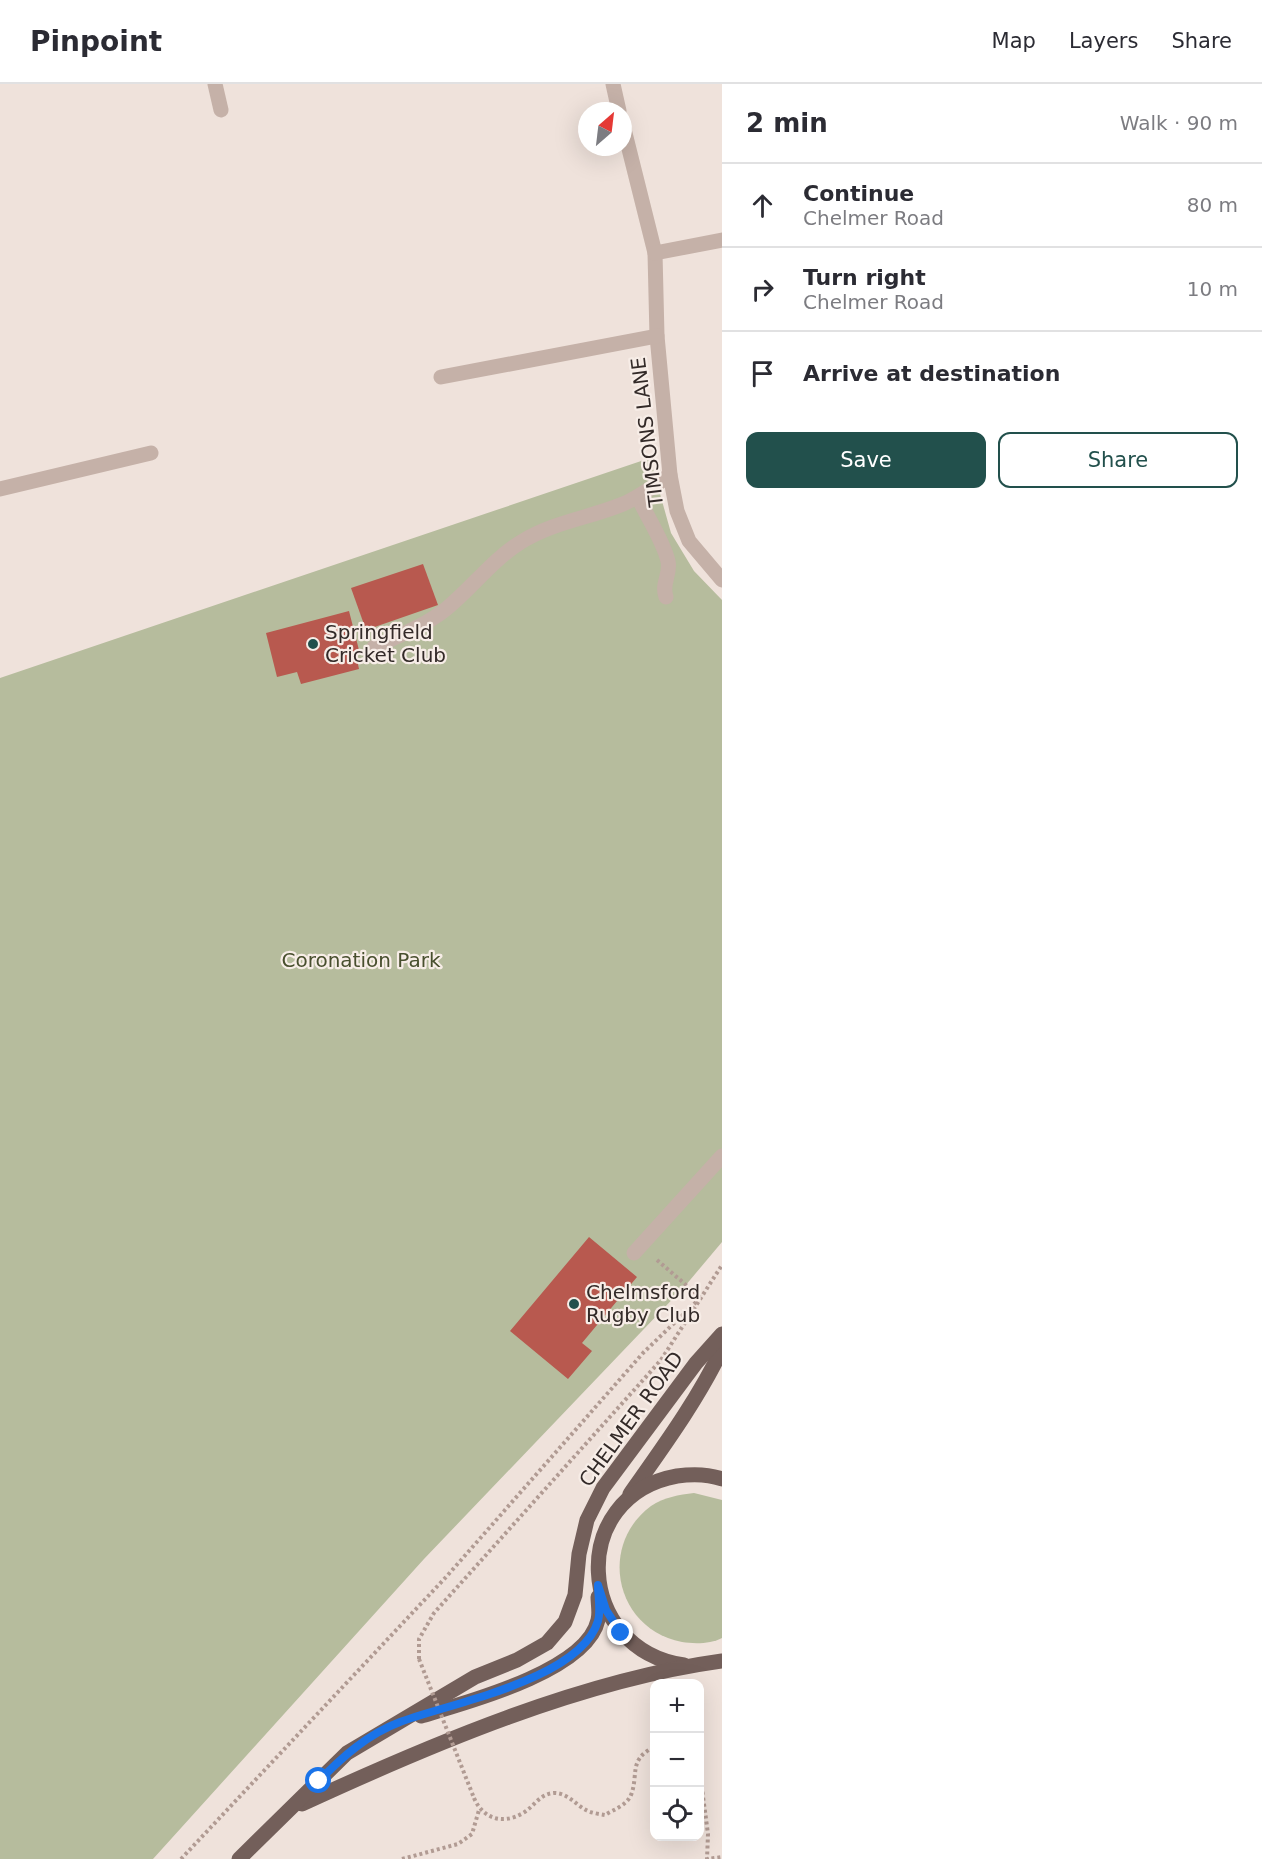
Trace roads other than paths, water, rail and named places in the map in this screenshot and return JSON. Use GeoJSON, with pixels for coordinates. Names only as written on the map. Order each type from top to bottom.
{"type":"FeatureCollection","features":[{"type":"Feature","properties":{"kind":"main road","name":"CHELMER ROAD"},"geometry":{"type":"LineString","coordinates":[[239,1859],[347,1753],[476,1677],[517,1659],[547,1642],[565,1622],[575,1595],[579,1554],[587,1520],[603,1488],[696,1364],[722,1334]]}},
{"type":"Feature","properties":{"kind":"main road","name":"CHELMER ROAD"},"geometry":{"type":"LineString","coordinates":[[398,1723],[482,1698],[558,1666],[582,1646],[598,1621],[598,1558],[602,1541],[618,1511],[672,1435],[710,1374],[722,1348]]}},
{"type":"Feature","properties":{"kind":"main road","name":"CHELMER ROAD"},"geometry":{"type":"LineString","coordinates":[[618,1511],[637,1492],[662,1479],[689,1474],[722,1479]]}},
{"type":"Feature","properties":{"kind":"main road","name":"CHELMER ROAD"},"geometry":{"type":"LineString","coordinates":[[598,1585],[606,1610],[621,1633],[642,1650],[666,1662],[693,1666],[719,1665]]}},
{"type":"Feature","properties":{"kind":"main road","name":"CHELMER ROAD"},"geometry":{"type":"LineString","coordinates":[[291,1809],[368,1773],[481,1728],[589,1692],[693,1666]]}},
{"type":"Feature","properties":{"kind":"street"},"geometry":{"type":"LineString","coordinates":[[215,84],[221,110]]}},
{"type":"Feature","properties":{"kind":"street"},"geometry":{"type":"LineString","coordinates":[[613,84],[618,102]]}},
{"type":"Feature","properties":{"kind":"street","name":"TIMSONS LANE"},"geometry":{"type":"LineString","coordinates":[[631,156],[655,253],[657,336],[670,475],[677,511],[689,541],[722,580]]}},
{"type":"Feature","properties":{"kind":"street"},"geometry":{"type":"LineString","coordinates":[[655,253],[722,240]]}},
{"type":"Feature","properties":{"kind":"street","name":"TIMSONS LANE"},"geometry":{"type":"LineString","coordinates":[[441,377],[657,336]]}},
{"type":"Feature","properties":{"kind":"street"},"geometry":{"type":"LineString","coordinates":[[0,489],[151,453]]}},
{"type":"Feature","properties":{"kind":"street"},"geometry":{"type":"LineString","coordinates":[[374,647],[421,626],[444,611],[499,558],[521,542],[565,521],[638,497],[670,475]]}},
{"type":"Feature","properties":{"kind":"street"},"geometry":{"type":"LineString","coordinates":[[638,497],[668,559],[669,571],[663,587],[666,597]]}},
{"type":"Feature","properties":{"kind":"street"},"geometry":{"type":"LineString","coordinates":[[637,1250],[722,1156]]}},
{"type":"Feature","properties":{"kind":"place","name":"Springfield Cricket Club"},"geometry":{"type":"Point","coordinates":[313,644]}},
{"type":"Feature","properties":{"kind":"place","name":"Chelmsford Rugby Club"},"geometry":{"type":"Point","coordinates":[574,1304]}},
{"type":"Feature","properties":{"kind":"park label","name":"Coronation Park"},"geometry":{"type":"Point","coordinates":[361,960]}}]}
